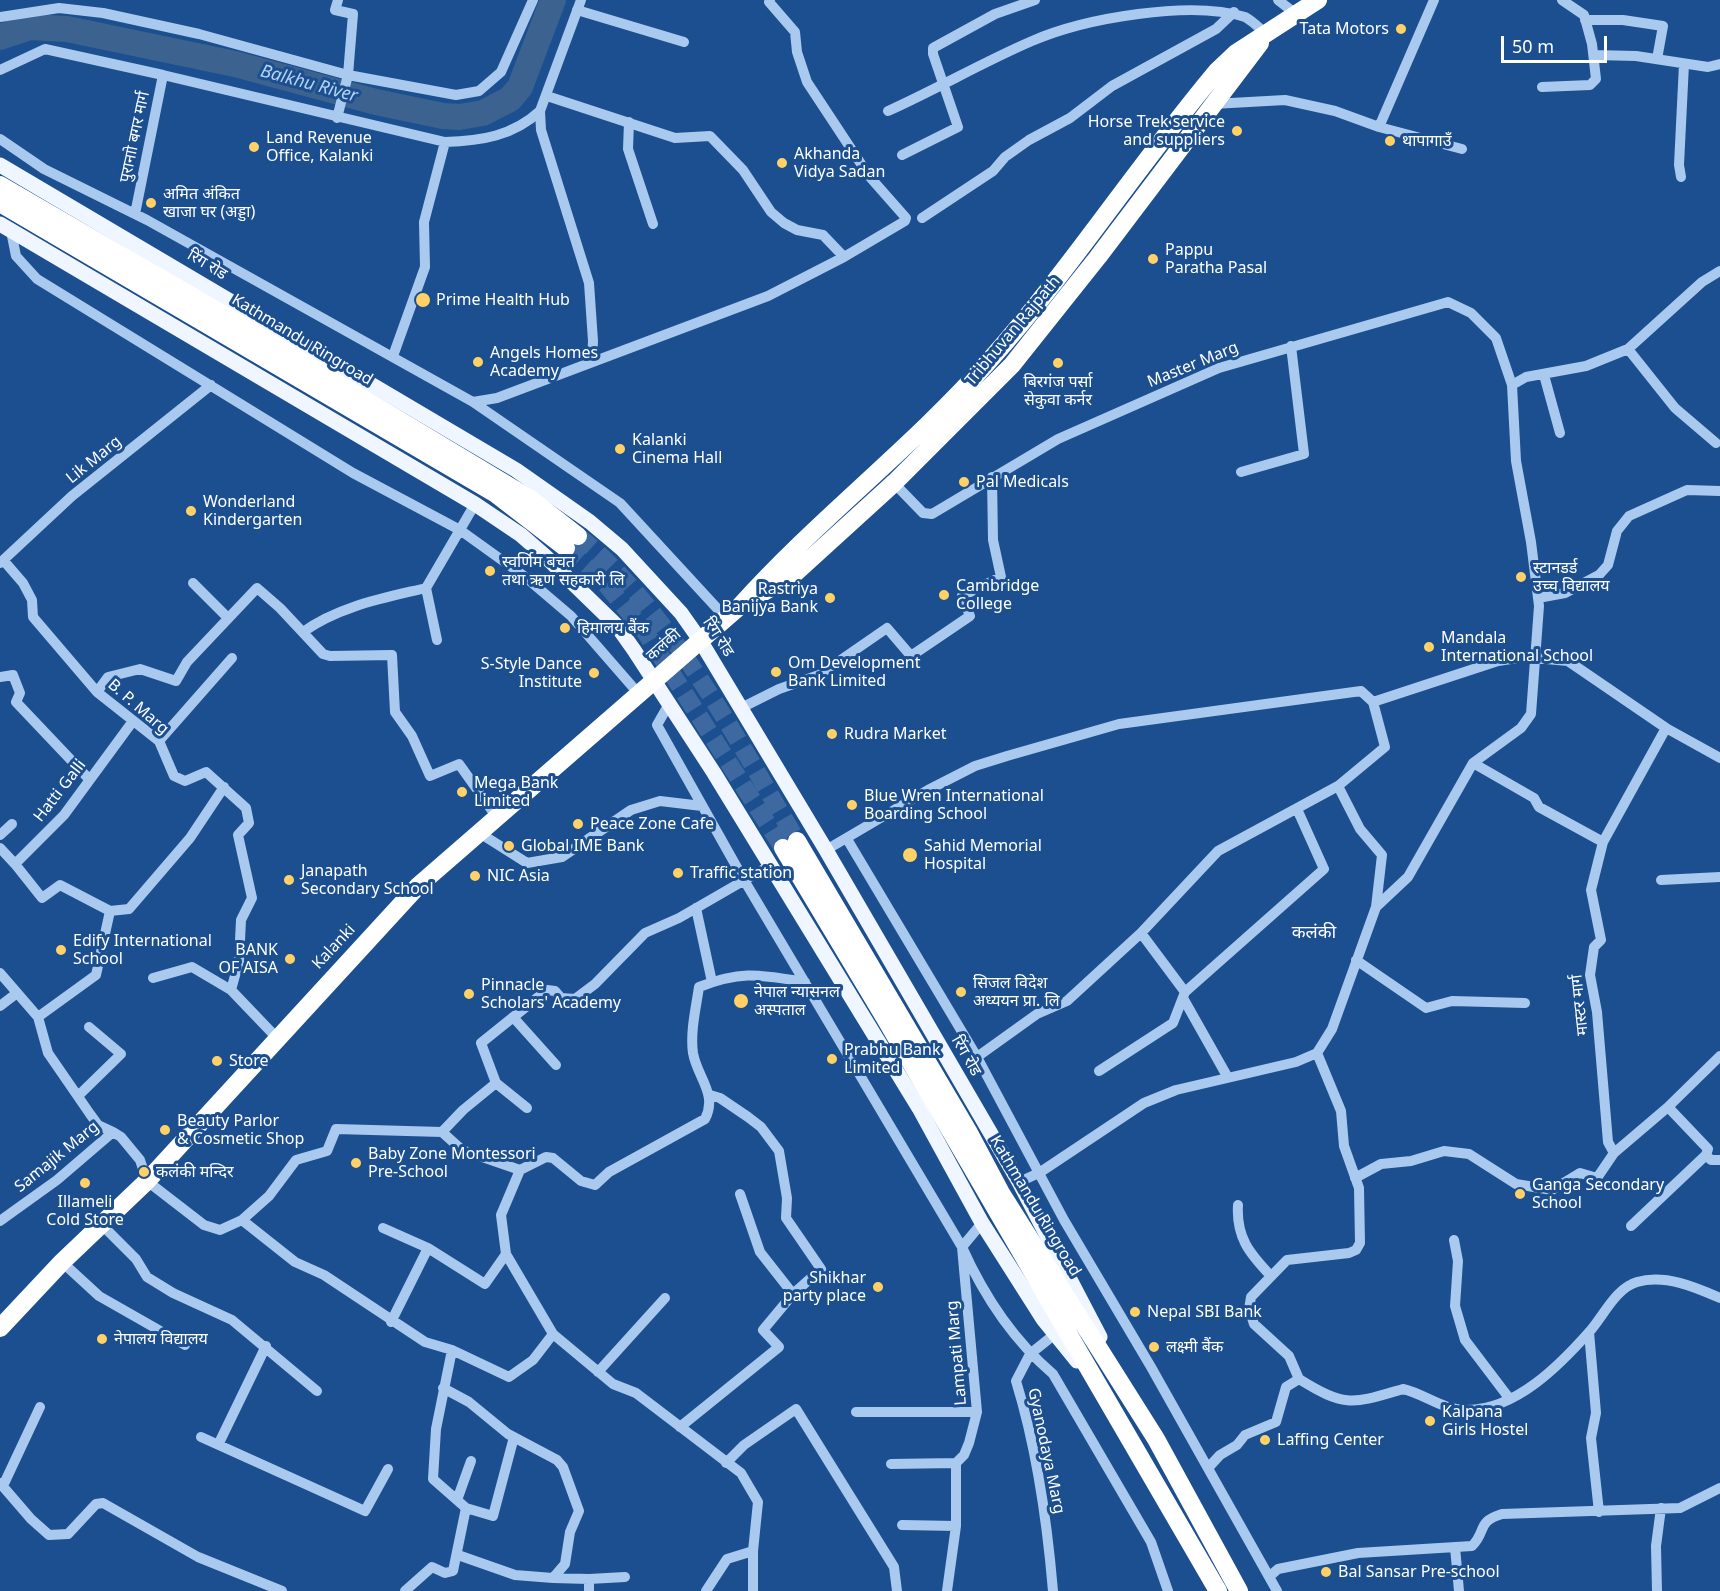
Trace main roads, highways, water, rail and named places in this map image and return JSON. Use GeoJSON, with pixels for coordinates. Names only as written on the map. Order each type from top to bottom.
{"type":"FeatureCollection","features":[{"type":"Feature","properties":{"kind":"highway","name":"Tribhuvan Rajpath"},"geometry":{"type":"LineString","coordinates":[[700,640],[733,612],[780,562],[880,469],[989,362],[1032,311],[1217,71],[1236,53],[1318,0]]}},
{"type":"Feature","properties":{"kind":"highway","name":"Tribhuvan Rajpath"},"geometry":{"type":"LineString","coordinates":[[733,612],[794,574],[894,483],[1012,365],[1098,257],[1266,34]]}},
{"type":"Feature","properties":{"kind":"highway","name":"Kathmandu Ringroad"},"geometry":{"type":"LineString","coordinates":[[0,203],[496,494],[572,542],[532,500],[238,323],[3,173]]}},
{"type":"Feature","properties":{"kind":"highway","name":"कलंकी"},"geometry":{"type":"LineString","coordinates":[[654,680],[700,640]]}},
{"type":"Feature","properties":{"kind":"highway","name":"Kalanki"},"geometry":{"type":"LineString","coordinates":[[0,1328],[62,1262],[147,1181],[276,1037],[418,886],[654,680]]}},
{"type":"Feature","properties":{"kind":"highway","name":"Kathmandu Ringroad"},"geometry":{"type":"LineString","coordinates":[[1218,1591],[790,844],[900,1013],[1001,1193],[1123,1385],[1239,1591]]}},
{"type":"Feature","properties":{"kind":"main road","name":"रिंग रोड"},"geometry":{"type":"LineString","coordinates":[[3,173],[516,470],[590,522],[622,549],[681,613],[741,708],[1019,1182],[1078,1292],[1123,1385]]}},
{"type":"Feature","properties":{"kind":"main road"},"geometry":{"type":"LineString","coordinates":[[6,227],[475,504],[521,535],[583,591],[617,626],[654,680],[919,1108],[982,1223],[1055,1334],[1105,1395],[1123,1385]]}},
{"type":"Feature","properties":{"kind":"waterway","name":"Balkhu River"},"geometry":{"type":"LineString","coordinates":[[0,37],[30,27],[67,29],[235,64],[376,102],[443,116],[459,117],[483,113],[510,99],[520,87],[553,0]]}},
{"type":"Feature","properties":{"kind":"tunnel"},"geometry":{"type":"LineString","coordinates":[[578,536],[611,566],[672,638],[726,720],[797,841]]}},
{"type":"Feature","properties":{"kind":"tunnel"},"geometry":{"type":"LineString","coordinates":[[566,548],[605,583],[646,633],[783,848]]}},
{"type":"Feature","properties":{"kind":"place","name":"Tata Motors"},"geometry":{"type":"Point","coordinates":[1401,29]}},
{"type":"Feature","properties":{"kind":"place","name":"Horse Trek service and suppliers"},"geometry":{"type":"Point","coordinates":[1237,131]}},
{"type":"Feature","properties":{"kind":"place","name":"थापागाउँ"},"geometry":{"type":"Point","coordinates":[1390,141]}},
{"type":"Feature","properties":{"kind":"place","name":"Land Revenue Office, Kalanki"},"geometry":{"type":"Point","coordinates":[254,147]}},
{"type":"Feature","properties":{"kind":"place","name":"Akhanda Vidya Sadan"},"geometry":{"type":"Point","coordinates":[782,163]}},
{"type":"Feature","properties":{"kind":"place","name":"अमित अंकित खाजा घर (अड्डा)"},"geometry":{"type":"Point","coordinates":[151,203]}},
{"type":"Feature","properties":{"kind":"place","name":"Pappu Paratha Pasal"},"geometry":{"type":"Point","coordinates":[1153,259]}},
{"type":"Feature","properties":{"kind":"place","name":"Prime Health Hub"},"geometry":{"type":"Point","coordinates":[423,300]}},
{"type":"Feature","properties":{"kind":"place","name":"Angels Homes Academy"},"geometry":{"type":"Point","coordinates":[478,362]}},
{"type":"Feature","properties":{"kind":"place","name":"बिरगंज पर्सा सेकुवा कर्नर"},"geometry":{"type":"Point","coordinates":[1058,363]}},
{"type":"Feature","properties":{"kind":"place","name":"Kalanki Cinema Hall"},"geometry":{"type":"Point","coordinates":[620,449]}},
{"type":"Feature","properties":{"kind":"place","name":"Pal Medicals"},"geometry":{"type":"Point","coordinates":[964,482]}},
{"type":"Feature","properties":{"kind":"place","name":"Wonderland Kindergarten"},"geometry":{"type":"Point","coordinates":[191,511]}},
{"type":"Feature","properties":{"kind":"place","name":"स्वर्णिम बचत तथा ऋण सहकारी लि"},"geometry":{"type":"Point","coordinates":[490,571]}},
{"type":"Feature","properties":{"kind":"place","name":"स्टानडर्ड उच्च विद्यालय"},"geometry":{"type":"Point","coordinates":[1521,577]}},
{"type":"Feature","properties":{"kind":"place","name":"Cambridge College"},"geometry":{"type":"Point","coordinates":[944,595]}},
{"type":"Feature","properties":{"kind":"place","name":"Rastriya Banijya Bank"},"geometry":{"type":"Point","coordinates":[830,598]}},
{"type":"Feature","properties":{"kind":"place","name":"हिमालय बैंक"},"geometry":{"type":"Point","coordinates":[565,628]}},
{"type":"Feature","properties":{"kind":"place","name":"Mandala International School"},"geometry":{"type":"Point","coordinates":[1429,647]}},
{"type":"Feature","properties":{"kind":"place","name":"Om Development Bank Limited"},"geometry":{"type":"Point","coordinates":[776,672]}},
{"type":"Feature","properties":{"kind":"place","name":"S-Style Dance Institute"},"geometry":{"type":"Point","coordinates":[594,673]}},
{"type":"Feature","properties":{"kind":"place","name":"Rudra Market"},"geometry":{"type":"Point","coordinates":[832,734]}},
{"type":"Feature","properties":{"kind":"place","name":"Mega Bank Limited"},"geometry":{"type":"Point","coordinates":[462,792]}},
{"type":"Feature","properties":{"kind":"place","name":"Blue Wren International Boarding School"},"geometry":{"type":"Point","coordinates":[852,805]}},
{"type":"Feature","properties":{"kind":"place","name":"Peace Zone Cafe"},"geometry":{"type":"Point","coordinates":[578,824]}},
{"type":"Feature","properties":{"kind":"place","name":"Global IME Bank"},"geometry":{"type":"Point","coordinates":[509,846]}},
{"type":"Feature","properties":{"kind":"place","name":"Sahid Memorial Hospital"},"geometry":{"type":"Point","coordinates":[910,855]}},
{"type":"Feature","properties":{"kind":"place","name":"Traffic station"},"geometry":{"type":"Point","coordinates":[678,873]}},
{"type":"Feature","properties":{"kind":"place","name":"NIC Asia"},"geometry":{"type":"Point","coordinates":[475,876]}},
{"type":"Feature","properties":{"kind":"place","name":"Janapath Secondary School"},"geometry":{"type":"Point","coordinates":[289,880]}},
{"type":"Feature","properties":{"kind":"place","name":"Edify International School"},"geometry":{"type":"Point","coordinates":[61,950]}},
{"type":"Feature","properties":{"kind":"place","name":"BANK OF AISA"},"geometry":{"type":"Point","coordinates":[290,959]}},
{"type":"Feature","properties":{"kind":"place","name":"सिजल विदेश अध्ययन प्रा. लि"},"geometry":{"type":"Point","coordinates":[961,992]}},
{"type":"Feature","properties":{"kind":"place","name":"Pinnacle Scholars' Academy"},"geometry":{"type":"Point","coordinates":[469,994]}},
{"type":"Feature","properties":{"kind":"place","name":"नेपाल न्यासनल अस्पताल"},"geometry":{"type":"Point","coordinates":[741,1001]}},
{"type":"Feature","properties":{"kind":"place","name":"Prabhu Bank Limited"},"geometry":{"type":"Point","coordinates":[832,1059]}},
{"type":"Feature","properties":{"kind":"place","name":"Store"},"geometry":{"type":"Point","coordinates":[217,1061]}},
{"type":"Feature","properties":{"kind":"place","name":"Beauty Parlor & Cosmetic Shop"},"geometry":{"type":"Point","coordinates":[165,1130]}},
{"type":"Feature","properties":{"kind":"place","name":"Baby Zone Montessori Pre-School"},"geometry":{"type":"Point","coordinates":[356,1163]}},
{"type":"Feature","properties":{"kind":"place","name":"कलंकी मन्दिर"},"geometry":{"type":"Point","coordinates":[144,1172]}},
{"type":"Feature","properties":{"kind":"place","name":"Illameli Cold Store"},"geometry":{"type":"Point","coordinates":[85,1183]}},
{"type":"Feature","properties":{"kind":"place","name":"Ganga Secondary School"},"geometry":{"type":"Point","coordinates":[1520,1194]}},
{"type":"Feature","properties":{"kind":"place","name":"Shikhar party place"},"geometry":{"type":"Point","coordinates":[878,1287]}},
{"type":"Feature","properties":{"kind":"place","name":"Nepal SBI Bank"},"geometry":{"type":"Point","coordinates":[1135,1312]}},
{"type":"Feature","properties":{"kind":"place","name":"नेपालय विद्यालय"},"geometry":{"type":"Point","coordinates":[102,1339]}},
{"type":"Feature","properties":{"kind":"place","name":"लक्ष्मी बैंक"},"geometry":{"type":"Point","coordinates":[1154,1347]}},
{"type":"Feature","properties":{"kind":"place","name":"Kalpana Girls Hostel"},"geometry":{"type":"Point","coordinates":[1430,1421]}},
{"type":"Feature","properties":{"kind":"place","name":"Laffing Center"},"geometry":{"type":"Point","coordinates":[1265,1440]}},
{"type":"Feature","properties":{"kind":"place","name":"Bal Sansar Pre-school"},"geometry":{"type":"Point","coordinates":[1326,1572]}},
{"type":"Feature","properties":{"kind":"district","name":"कलंकी"},"geometry":{"type":"Point","coordinates":[1314,933]}}]}
